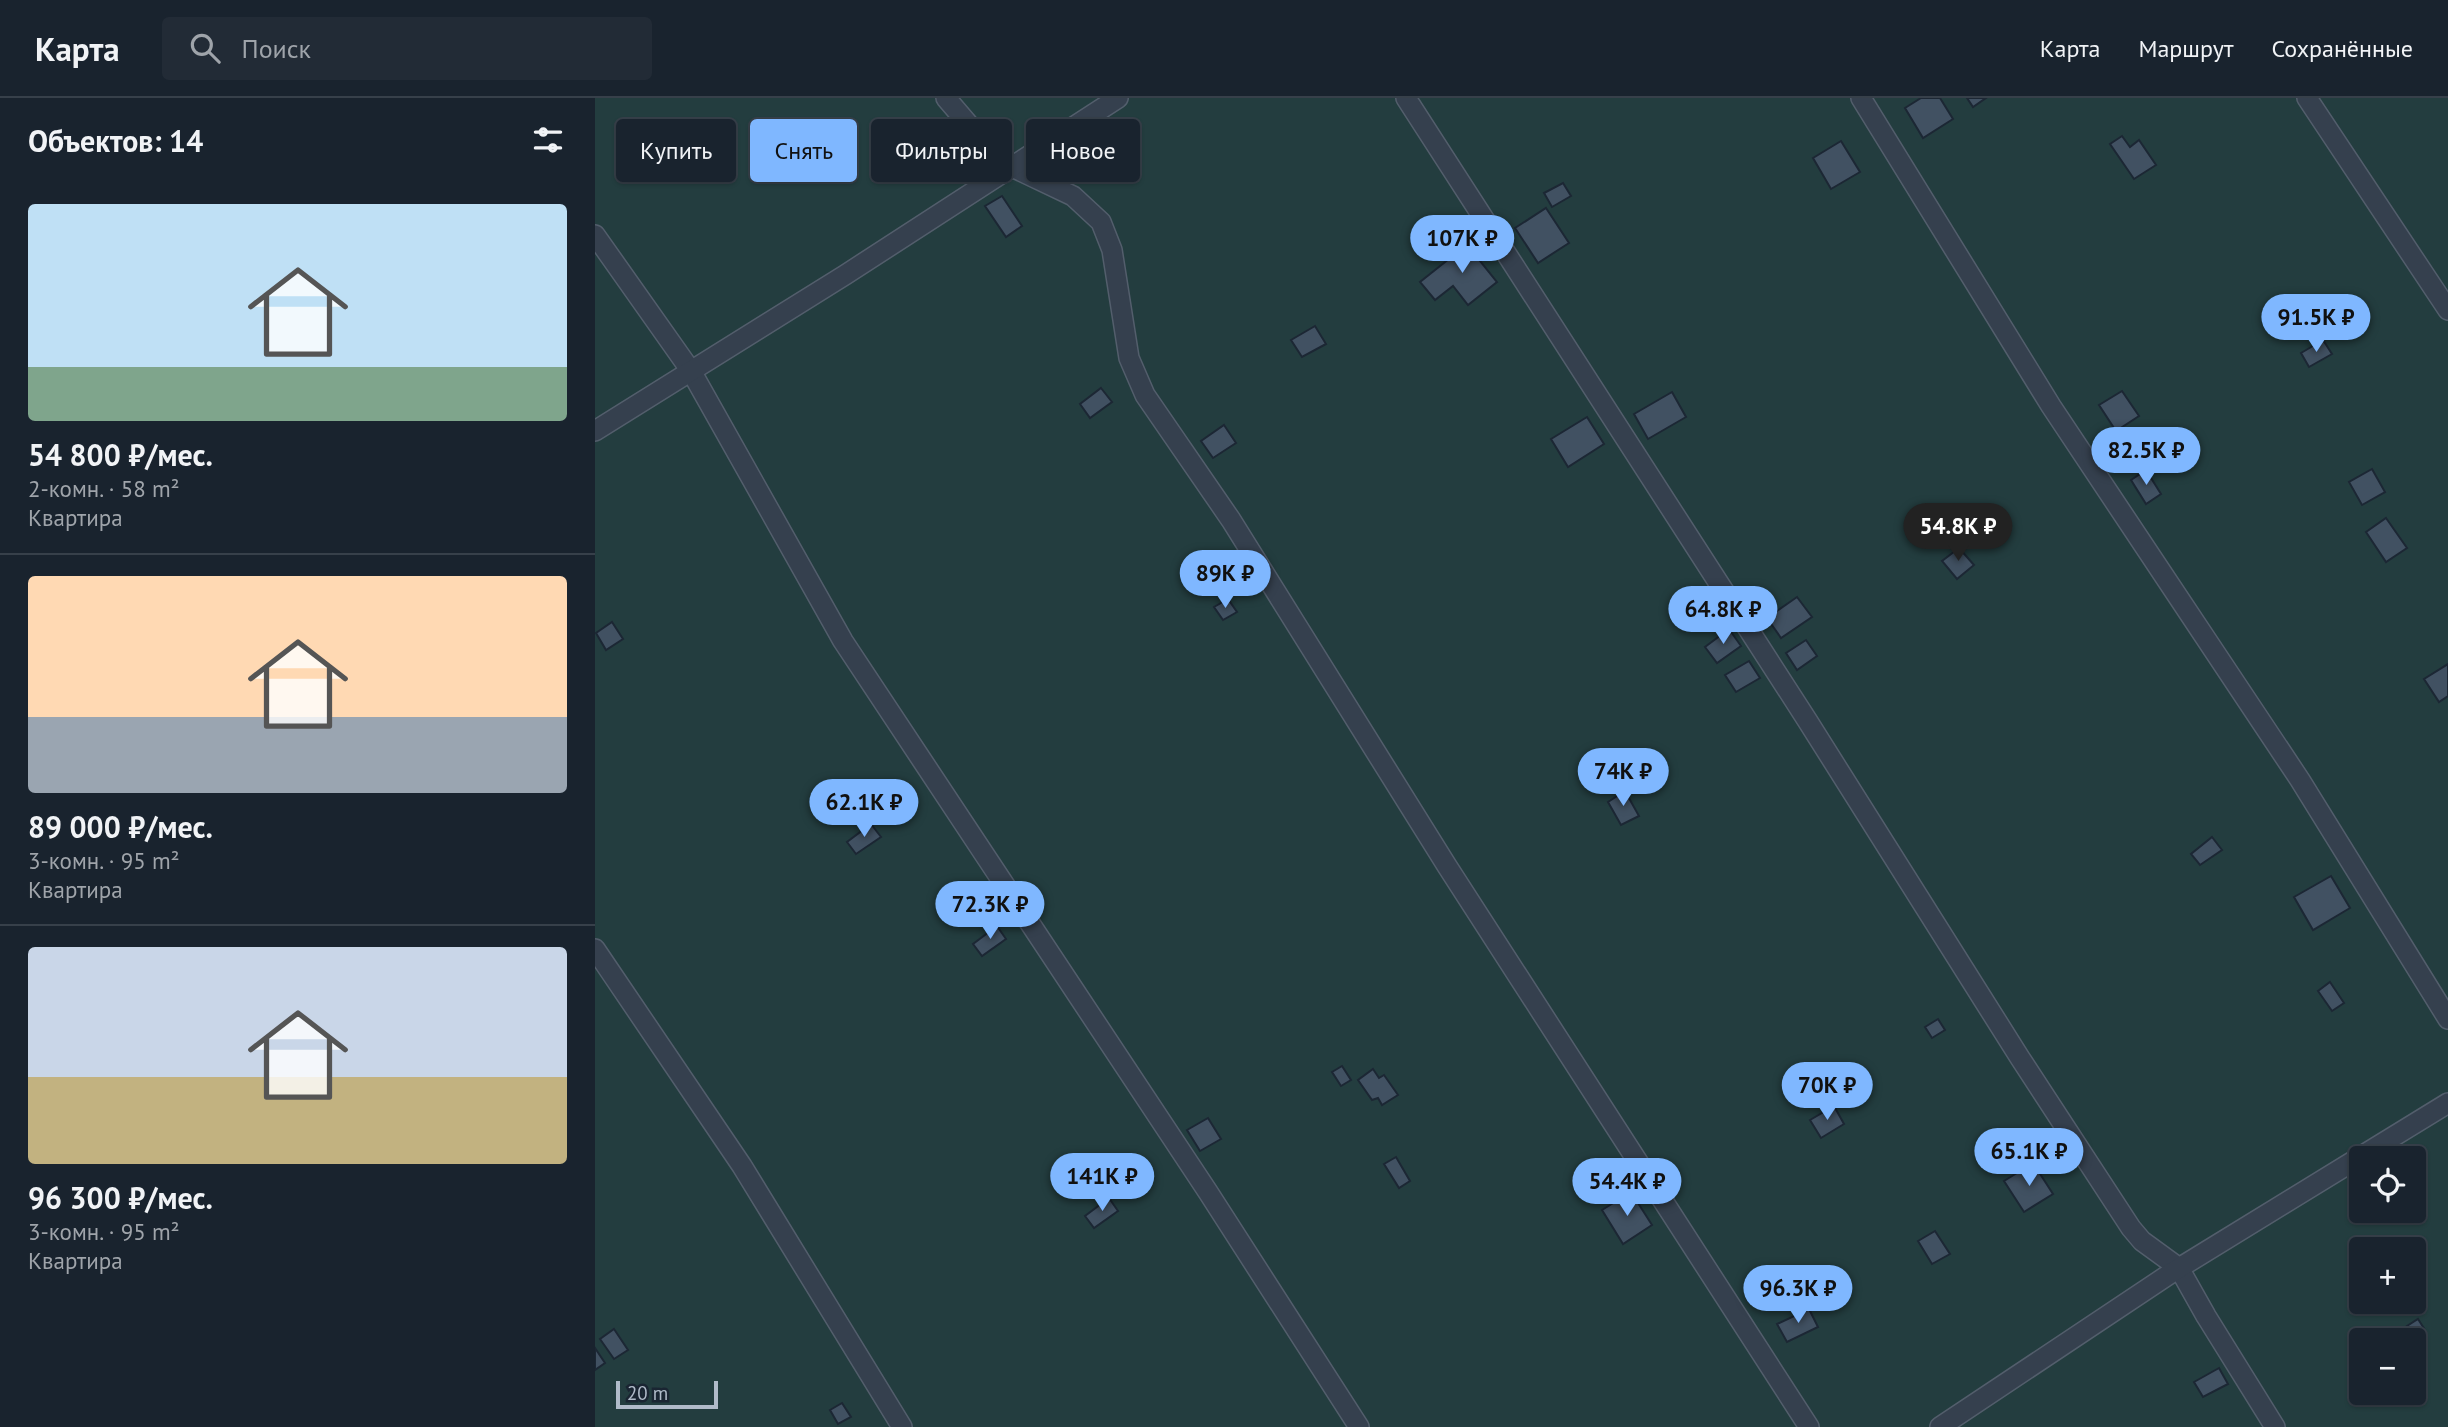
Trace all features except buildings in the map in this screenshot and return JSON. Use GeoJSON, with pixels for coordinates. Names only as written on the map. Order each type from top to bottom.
{"type":"FeatureCollection","features":[{"type":"Feature","properties":{"kind":"lane"},"geometry":{"type":"LineString","coordinates":[[946,98],[964,119]]}},
{"type":"Feature","properties":{"kind":"lane"},"geometry":{"type":"LineString","coordinates":[[1012,167],[1118,98]]}},
{"type":"Feature","properties":{"kind":"lane"},"geometry":{"type":"LineString","coordinates":[[1406,98],[1807,720],[2020,1058],[2142,1241],[2179,1268],[2274,1427]]}},
{"type":"Feature","properties":{"kind":"lane"},"geometry":{"type":"LineString","coordinates":[[1861,98],[2051,407],[2300,780],[2448,1019]]}},
{"type":"Feature","properties":{"kind":"lane"},"geometry":{"type":"LineString","coordinates":[[2307,98],[2448,310]]}},
{"type":"Feature","properties":{"kind":"lane"},"geometry":{"type":"LineString","coordinates":[[1012,167],[1073,196],[1101,222],[1112,250],[1129,358],[1145,395],[1231,520],[1447,866],[1809,1427]]}},
{"type":"Feature","properties":{"kind":"lane"},"geometry":{"type":"LineString","coordinates":[[595,431],[989,182]]}},
{"type":"Feature","properties":{"kind":"lane"},"geometry":{"type":"LineString","coordinates":[[595,234],[691,372],[843,641],[1208,1192],[1359,1427]]}},
{"type":"Feature","properties":{"kind":"lane"},"geometry":{"type":"LineString","coordinates":[[595,949],[742,1166],[902,1427]]}},
{"type":"Feature","properties":{"kind":"lane"},"geometry":{"type":"LineString","coordinates":[[1940,1427],[2179,1268],[2448,1103]]}},
{"type":"Feature","properties":{"kind":"green space"},"geometry":{"type":"Polygon","coordinates":[[[595,98],[2448,98],[2448,1427],[595,1427],[595,98]]]}}]}
